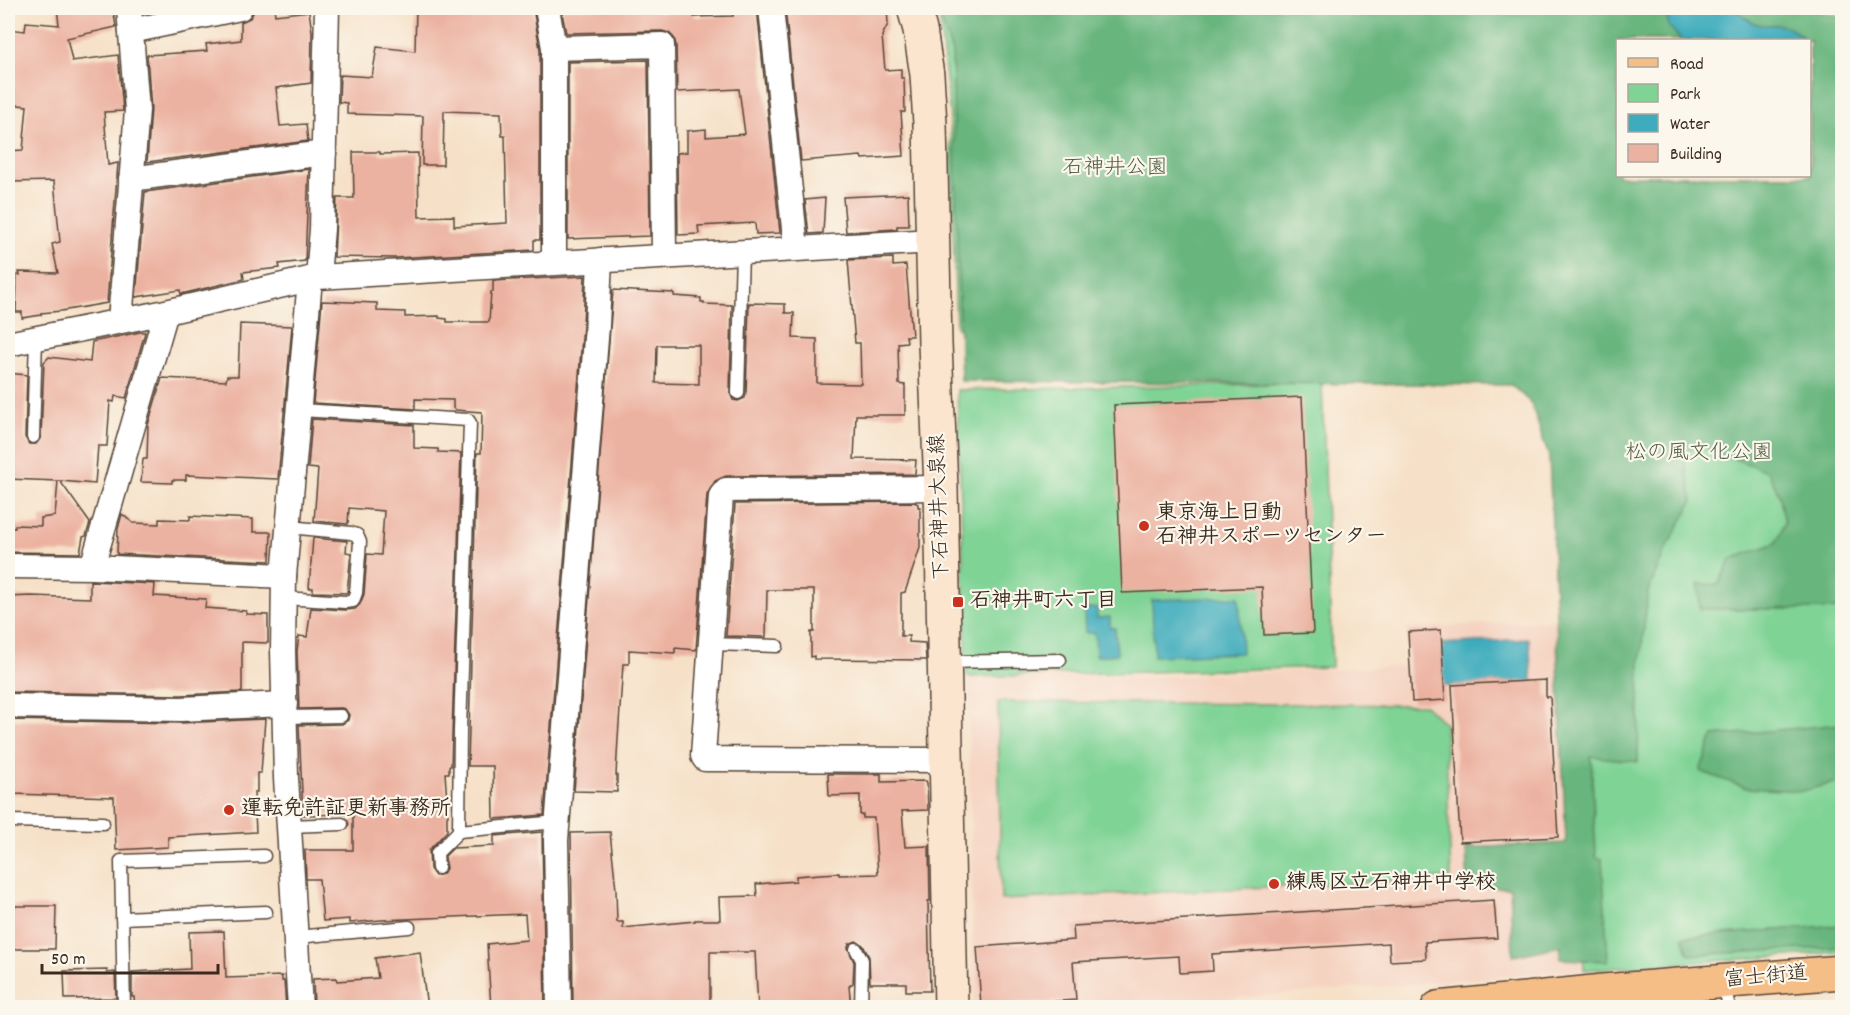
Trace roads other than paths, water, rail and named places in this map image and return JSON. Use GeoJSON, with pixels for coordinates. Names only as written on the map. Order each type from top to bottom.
{"type":"FeatureCollection","features":[{"type":"Feature","properties":{"kind":"main road","name":"下石神井大泉線"},"geometry":{"type":"LineString","coordinates":[[914,8],[927,75],[941,488],[951,1008]]}},
{"type":"Feature","properties":{"kind":"main road","name":"富士街道"},"geometry":{"type":"LineString","coordinates":[[1438,1008],[1726,994],[1842,972]]}},
{"type":"Feature","properties":{"kind":"street"},"geometry":{"type":"LineString","coordinates":[[120,321],[137,110],[130,19],[240,8]]}},
{"type":"Feature","properties":{"kind":"street"},"geometry":{"type":"LineString","coordinates":[[300,1008],[289,826],[283,650],[284,587],[314,278],[322,229],[327,8]]}},
{"type":"Feature","properties":{"kind":"street"},"geometry":{"type":"LineString","coordinates":[[547,8],[554,48],[554,262]]}},
{"type":"Feature","properties":{"kind":"street"},"geometry":{"type":"LineString","coordinates":[[771,8],[796,248]]}},
{"type":"Feature","properties":{"kind":"street"},"geometry":{"type":"LineString","coordinates":[[554,48],[662,45],[664,256]]}},
{"type":"Feature","properties":{"kind":"street"},"geometry":{"type":"LineString","coordinates":[[131,178],[324,153]]}},
{"type":"Feature","properties":{"kind":"street"},"geometry":{"type":"LineString","coordinates":[[8,344],[166,312],[314,278],[933,241]]}},
{"type":"Feature","properties":{"kind":"street"},"geometry":{"type":"LineString","coordinates":[[559,1008],[556,840],[597,326],[600,260]]}},
{"type":"Feature","properties":{"kind":"street"},"geometry":{"type":"LineString","coordinates":[[92,567],[166,312]]}},
{"type":"Feature","properties":{"kind":"street"},"geometry":{"type":"LineString","coordinates":[[941,488],[726,490],[721,496],[703,756],[705,759],[947,760]]}},
{"type":"Feature","properties":{"kind":"street"},"geometry":{"type":"LineString","coordinates":[[8,566],[92,567],[284,587]]}},
{"type":"Feature","properties":{"kind":"street"},"geometry":{"type":"LineString","coordinates":[[8,706],[285,710]]}},
{"type":"Feature","properties":{"kind":"lane"},"geometry":{"type":"LineString","coordinates":[[738,393],[742,252]]}},
{"type":"Feature","properties":{"kind":"lane"},"geometry":{"type":"LineString","coordinates":[[33,437],[36,338]]}},
{"type":"Feature","properties":{"kind":"lane"},"geometry":{"type":"LineString","coordinates":[[300,410],[468,420],[470,423],[459,831]]}},
{"type":"Feature","properties":{"kind":"lane"},"geometry":{"type":"LineString","coordinates":[[284,587],[345,602],[353,601],[356,593],[360,542],[357,535],[289,527]]}},
{"type":"Feature","properties":{"kind":"lane"},"geometry":{"type":"LineString","coordinates":[[710,644],[777,646]]}},
{"type":"Feature","properties":{"kind":"lane"},"geometry":{"type":"LineString","coordinates":[[945,663],[1060,660]]}},
{"type":"Feature","properties":{"kind":"lane"},"geometry":{"type":"LineString","coordinates":[[285,710],[341,716]]}},
{"type":"Feature","properties":{"kind":"lane"},"geometry":{"type":"LineString","coordinates":[[8,821],[103,823]]}},
{"type":"Feature","properties":{"kind":"lane"},"geometry":{"type":"LineString","coordinates":[[438,868],[437,853],[459,831],[557,822]]}},
{"type":"Feature","properties":{"kind":"lane"},"geometry":{"type":"LineString","coordinates":[[289,826],[342,824]]}},
{"type":"Feature","properties":{"kind":"lane"},"geometry":{"type":"LineString","coordinates":[[124,1008],[121,861],[264,856]]}},
{"type":"Feature","properties":{"kind":"lane"},"geometry":{"type":"LineString","coordinates":[[122,918],[266,912]]}},
{"type":"Feature","properties":{"kind":"lane"},"geometry":{"type":"LineString","coordinates":[[296,937],[410,927]]}},
{"type":"Feature","properties":{"kind":"lane"},"geometry":{"type":"LineString","coordinates":[[856,949],[862,960],[861,1008]]}},
{"type":"Feature","properties":{"kind":"water"},"geometry":{"type":"Polygon","coordinates":[[[1665,8],[1736,8],[1735,10],[1753,23],[1779,25],[1799,34],[1803,39],[1680,39],[1669,26],[1665,8]]]}},
{"type":"Feature","properties":{"kind":"water"},"geometry":{"type":"Polygon","coordinates":[[[1239,597],[1242,653],[1154,656],[1152,600],[1239,597]]]}},
{"type":"Feature","properties":{"kind":"water"},"geometry":{"type":"Polygon","coordinates":[[[1097,608],[1097,618],[1110,617],[1110,628],[1115,628],[1117,654],[1096,656],[1095,633],[1085,633],[1084,609],[1097,608]]]}},
{"type":"Feature","properties":{"kind":"water"},"geometry":{"type":"Polygon","coordinates":[[[1529,639],[1532,681],[1444,686],[1441,644],[1529,639]]]}},
{"type":"Feature","properties":{"kind":"place","name":"東京海上日動 石神井スポーツセンター"},"geometry":{"type":"Point","coordinates":[1144,526]}},
{"type":"Feature","properties":{"kind":"place","name":"石神井町六丁目"},"geometry":{"type":"Point","coordinates":[958,602]}},
{"type":"Feature","properties":{"kind":"place","name":"運転免許証更新事務所"},"geometry":{"type":"Point","coordinates":[229,810]}},
{"type":"Feature","properties":{"kind":"place","name":"練馬区立石神井中学校"},"geometry":{"type":"Point","coordinates":[1274,884]}},
{"type":"Feature","properties":{"kind":"park label","name":"石神井公園"},"geometry":{"type":"Point","coordinates":[1115,169]}},
{"type":"Feature","properties":{"kind":"park label","name":"松の風文化公園"},"geometry":{"type":"Point","coordinates":[1699,454]}}]}
